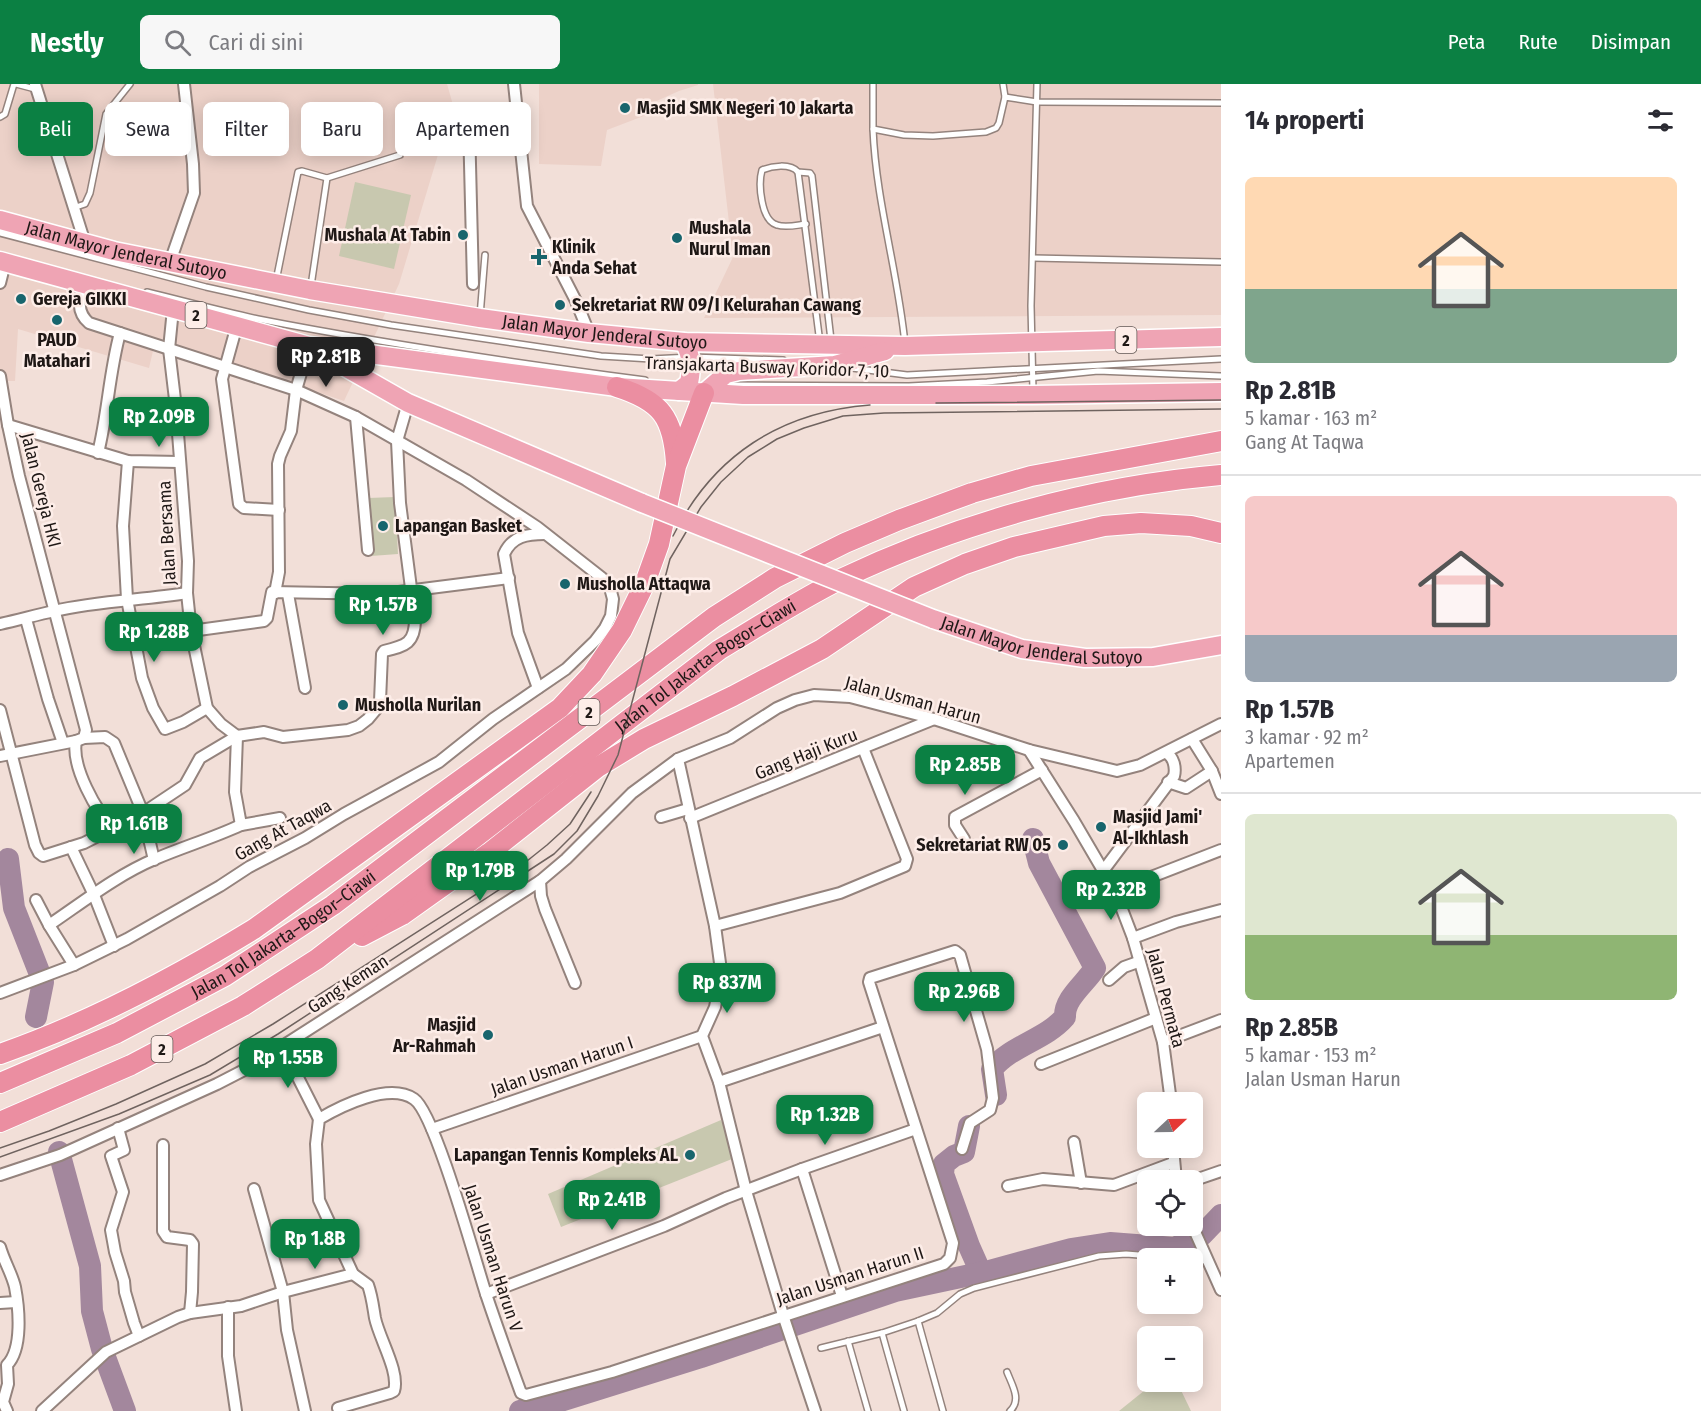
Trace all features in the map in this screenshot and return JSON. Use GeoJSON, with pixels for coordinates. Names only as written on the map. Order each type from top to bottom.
{"type":"FeatureCollection","features":[{"type":"Feature","properties":{"kind":"highway","name":"Jalan Mayor Jenderal Sutoyo"},"geometry":{"type":"LineString","coordinates":[[0,220],[85,243],[310,290],[687,350],[1221,337]]}},
{"type":"Feature","properties":{"kind":"highway","name":"Jalan Mayor Jenderal Sutoyo"},"geometry":{"type":"LineString","coordinates":[[2,259],[309,346],[617,387],[1033,386],[1170,393],[1221,392]]}},
{"type":"Feature","properties":{"kind":"highway","name":"Jalan Mayor Jenderal Sutoyo"},"geometry":{"type":"LineString","coordinates":[[309,346],[408,403],[642,503],[933,619],[1022,649],[1085,658],[1154,657],[1221,645]]}},
{"type":"Feature","properties":{"kind":"highway"},"geometry":{"type":"LineString","coordinates":[[696,386],[738,371],[835,365],[905,346]]}},
{"type":"Feature","properties":{"kind":"highway"},"geometry":{"type":"LineString","coordinates":[[0,1054],[27,1045],[122,1002],[202,961],[254,929],[560,708],[592,674],[622,630],[645,583],[660,544],[696,386],[687,350]]}},
{"type":"Feature","properties":{"kind":"highway"},"geometry":{"type":"LineString","coordinates":[[617,387],[637,393],[652,402],[663,414],[671,429],[676,466]]}},
{"type":"Feature","properties":{"kind":"highway","name":"Jalan Tol Jakarta–Bogor–Ciawi"},"geometry":{"type":"LineString","coordinates":[[0,1083],[117,1034],[225,976],[333,905],[714,617],[775,578],[845,543],[972,493],[1031,476],[1221,441]]}},
{"type":"Feature","properties":{"kind":"highway","name":"Jalan Tol Jakarta–Bogor–Ciawi"},"geometry":{"type":"LineString","coordinates":[[0,1122],[131,1065],[243,1006],[317,959],[719,650],[774,616],[841,580],[922,544],[1049,504],[1221,475]]}},
{"type":"Feature","properties":{"kind":"highway"},"geometry":{"type":"LineString","coordinates":[[317,959],[402,915],[489,854],[598,767],[644,739],[822,650],[914,587],[965,564],[1014,547],[1104,526],[1141,523],[1181,525],[1221,533]]}},
{"type":"Feature","properties":{"kind":"street"},"geometry":{"type":"LineString","coordinates":[[170,262],[194,193],[184,84]]}},
{"type":"Feature","properties":{"kind":"street"},"geometry":{"type":"LineString","coordinates":[[514,84],[516,102]]}},
{"type":"Feature","properties":{"kind":"street"},"geometry":{"type":"LineString","coordinates":[[36,87],[85,243]]}},
{"type":"Feature","properties":{"kind":"street"},"geometry":{"type":"LineString","coordinates":[[470,156],[473,284]]}},
{"type":"Feature","properties":{"kind":"street"},"geometry":{"type":"LineString","coordinates":[[522,156],[527,206],[576,301],[589,333]]}},
{"type":"Feature","properties":{"kind":"street"},"geometry":{"type":"LineString","coordinates":[[0,283],[2,259]]}},
{"type":"Feature","properties":{"kind":"street","name":"Gang At Taqwa"},"geometry":{"type":"LineString","coordinates":[[0,993],[74,965],[114,945],[439,762],[493,719],[566,669],[595,641],[611,616],[613,599],[610,588],[603,578],[545,534],[466,480],[356,417],[296,390],[89,323],[84,319],[79,303],[84,284]]}},
{"type":"Feature","properties":{"kind":"street","name":"Jalan Bersama"},"geometry":{"type":"LineString","coordinates":[[173,309],[169,349],[188,561],[187,593],[191,631],[207,708]]}},
{"type":"Feature","properties":{"kind":"street"},"geometry":{"type":"LineString","coordinates":[[237,325],[222,379],[239,504],[244,508],[279,510]]}},
{"type":"Feature","properties":{"kind":"street"},"geometry":{"type":"LineString","coordinates":[[98,453],[106,424],[111,370],[120,333]]}},
{"type":"Feature","properties":{"kind":"street"},"geometry":{"type":"LineString","coordinates":[[275,593],[279,572],[278,464],[291,431],[296,390],[309,346]]}},
{"type":"Feature","properties":{"kind":"street","name":"Jalan Gereja HKI"},"geometry":{"type":"LineString","coordinates":[[0,376],[6,433],[85,725],[80,739]]}},
{"type":"Feature","properties":{"kind":"street"},"geometry":{"type":"LineString","coordinates":[[0,710],[6,755],[35,845],[43,856],[114,829],[142,813],[185,785],[200,758],[237,736],[270,732],[284,737],[334,733],[355,728],[368,719],[380,701],[382,654],[384,651],[408,643],[415,632],[400,503],[397,441],[408,403]]}},
{"type":"Feature","properties":{"kind":"street"},"geometry":{"type":"LineString","coordinates":[[356,417],[368,550]]}},
{"type":"Feature","properties":{"kind":"street"},"geometry":{"type":"LineString","coordinates":[[6,433],[128,461],[179,462]]}},
{"type":"Feature","properties":{"kind":"street"},"geometry":{"type":"LineString","coordinates":[[128,461],[123,526],[127,599],[142,678],[153,708],[163,727],[167,728],[207,708],[221,724],[237,736]]}},
{"type":"Feature","properties":{"kind":"street"},"geometry":{"type":"LineString","coordinates":[[538,688],[522,646],[504,554],[508,547],[521,536],[545,534]]}},
{"type":"Feature","properties":{"kind":"street"},"geometry":{"type":"LineString","coordinates":[[191,631],[264,621],[267,618],[270,593],[357,595],[411,591],[508,578]]}},
{"type":"Feature","properties":{"kind":"street"},"geometry":{"type":"LineString","coordinates":[[0,624],[55,610],[187,593]]}},
{"type":"Feature","properties":{"kind":"street"},"geometry":{"type":"LineString","coordinates":[[288,594],[305,688]]}},
{"type":"Feature","properties":{"kind":"street"},"geometry":{"type":"LineString","coordinates":[[26,619],[63,743]]}},
{"type":"Feature","properties":{"kind":"street","name":"Jalan Usman Harun"},"geometry":{"type":"LineString","coordinates":[[678,759],[730,738],[777,708],[814,695],[850,697],[934,719],[1029,750],[1117,771],[1140,765],[1221,724]]}},
{"type":"Feature","properties":{"kind":"street","name":"Gang Haji Kuru"},"geometry":{"type":"LineString","coordinates":[[661,817],[689,814],[934,719]]}},
{"type":"Feature","properties":{"kind":"street"},"geometry":{"type":"LineString","coordinates":[[237,736],[235,792],[241,825]]}},
{"type":"Feature","properties":{"kind":"street"},"geometry":{"type":"LineString","coordinates":[[6,755],[80,739],[105,737],[114,743],[142,813],[154,860]]}},
{"type":"Feature","properties":{"kind":"street"},"geometry":{"type":"LineString","coordinates":[[80,739],[76,752],[90,798],[105,821],[114,829]]}},
{"type":"Feature","properties":{"kind":"street"},"geometry":{"type":"LineString","coordinates":[[1192,739],[1212,771],[1221,794]]}},
{"type":"Feature","properties":{"kind":"street"},"geometry":{"type":"LineString","coordinates":[[715,926],[840,893],[905,866],[907,862],[905,854],[863,748]]}},
{"type":"Feature","properties":{"kind":"street","name":"Jalan Permata"},"geometry":{"type":"LineString","coordinates":[[1029,750],[1115,891],[1133,938],[1138,962],[1163,1042],[1170,1092]]}},
{"type":"Feature","properties":{"kind":"street"},"geometry":{"type":"LineString","coordinates":[[1103,871],[1174,776],[1175,768],[1166,753]]}},
{"type":"Feature","properties":{"kind":"street"},"geometry":{"type":"LineString","coordinates":[[678,759],[715,926],[720,963],[720,981],[715,1007],[702,1036],[719,1082],[746,1191],[815,1411]]}},
{"type":"Feature","properties":{"kind":"street","name":"Gang Keman"},"geometry":{"type":"LineString","coordinates":[[0,1175],[60,1155],[250,1067],[540,880],[566,859],[632,793],[678,759]]}},
{"type":"Feature","properties":{"kind":"street"},"geometry":{"type":"LineString","coordinates":[[964,839],[955,825],[955,818],[1042,770]]}},
{"type":"Feature","properties":{"kind":"street"},"geometry":{"type":"LineString","coordinates":[[1168,782],[1186,788],[1212,771]]}},
{"type":"Feature","properties":{"kind":"street"},"geometry":{"type":"LineString","coordinates":[[49,925],[94,895],[154,860],[241,825],[280,818]]}},
{"type":"Feature","properties":{"kind":"street"},"geometry":{"type":"LineString","coordinates":[[71,847],[114,945]]}},
{"type":"Feature","properties":{"kind":"street"},"geometry":{"type":"LineString","coordinates":[[1115,891],[1221,850]]}},
{"type":"Feature","properties":{"kind":"street"},"geometry":{"type":"LineString","coordinates":[[540,880],[545,909],[575,982]]}},
{"type":"Feature","properties":{"kind":"street"},"geometry":{"type":"LineString","coordinates":[[36,900],[74,965]]}},
{"type":"Feature","properties":{"kind":"street"},"geometry":{"type":"LineString","coordinates":[[1133,938],[1182,920],[1221,910]]}},
{"type":"Feature","properties":{"kind":"street","name":"Jalan Usman Harun II"},"geometry":{"type":"LineString","coordinates":[[526,1395],[612,1372],[784,1317],[944,1264],[950,1258],[953,1243],[869,982],[870,978],[950,952],[958,952],[987,1049],[993,1098],[990,1110],[970,1123],[962,1149]]}},
{"type":"Feature","properties":{"kind":"street"},"geometry":{"type":"LineString","coordinates":[[1109,980],[1124,967],[1138,962]]}},
{"type":"Feature","properties":{"kind":"street"},"geometry":{"type":"LineString","coordinates":[[1041,1064],[1156,1018]]}},
{"type":"Feature","properties":{"kind":"street"},"geometry":{"type":"LineString","coordinates":[[1163,1042],[1221,1020]]}},
{"type":"Feature","properties":{"kind":"street"},"geometry":{"type":"LineString","coordinates":[[719,1082],[883,1027]]}},
{"type":"Feature","properties":{"kind":"street","name":"Jalan Usman Harun I"},"geometry":{"type":"LineString","coordinates":[[432,1129],[702,1036]]}},
{"type":"Feature","properties":{"kind":"street"},"geometry":{"type":"LineString","coordinates":[[282,1047],[319,1119],[315,1144],[319,1200],[353,1274],[368,1285],[375,1318],[396,1387],[390,1393],[339,1407]]}},
{"type":"Feature","properties":{"kind":"street","name":"Jalan Usman Harun V"},"geometry":{"type":"LineString","coordinates":[[319,1119],[337,1108],[376,1095],[407,1095],[415,1100],[432,1129],[486,1294],[521,1393],[526,1395]]}},
{"type":"Feature","properties":{"kind":"street"},"geometry":{"type":"LineString","coordinates":[[118,1128],[124,1150],[111,1156],[123,1192],[111,1230],[125,1292],[139,1336]]}},
{"type":"Feature","properties":{"kind":"street"},"geometry":{"type":"LineString","coordinates":[[486,1294],[664,1226],[802,1169],[916,1130]]}},
{"type":"Feature","properties":{"kind":"street"},"geometry":{"type":"LineString","coordinates":[[1074,1142],[1081,1183]]}},
{"type":"Feature","properties":{"kind":"street"},"geometry":{"type":"LineString","coordinates":[[163,1145],[163,1231],[167,1237],[190,1240],[193,1244],[190,1313]]}},
{"type":"Feature","properties":{"kind":"street"},"geometry":{"type":"LineString","coordinates":[[1173,1158],[1174,1170]]}},
{"type":"Feature","properties":{"kind":"street"},"geometry":{"type":"LineString","coordinates":[[1008,1186],[1043,1179],[1114,1185],[1173,1163]]}},
{"type":"Feature","properties":{"kind":"street"},"geometry":{"type":"LineString","coordinates":[[802,1169],[842,1296]]}},
{"type":"Feature","properties":{"kind":"street"},"geometry":{"type":"LineString","coordinates":[[1203,1177],[1221,1171]]}},
{"type":"Feature","properties":{"kind":"street"},"geometry":{"type":"LineString","coordinates":[[254,1189],[284,1292],[287,1330],[305,1411]]}},
{"type":"Feature","properties":{"kind":"street"},"geometry":{"type":"LineString","coordinates":[[1197,1236],[1221,1290]]}},
{"type":"Feature","properties":{"kind":"street"},"geometry":{"type":"LineString","coordinates":[[0,1247],[15,1286],[18,1346],[8,1365],[8,1384],[3,1402],[7,1411]]}},
{"type":"Feature","properties":{"kind":"street"},"geometry":{"type":"LineString","coordinates":[[42,1411],[106,1352],[190,1313],[241,1306],[353,1274]]}},
{"type":"Feature","properties":{"kind":"street"},"geometry":{"type":"LineString","coordinates":[[0,1303],[16,1302]]}},
{"type":"Feature","properties":{"kind":"street"},"geometry":{"type":"LineString","coordinates":[[228,1307],[228,1356],[236,1411]]}},
{"type":"Feature","properties":{"kind":"lane"},"geometry":{"type":"LineString","coordinates":[[0,117],[5,114],[15,84],[36,87]]}},
{"type":"Feature","properties":{"kind":"lane"},"geometry":{"type":"LineString","coordinates":[[73,208],[85,204],[90,193],[106,114],[130,84]]}},
{"type":"Feature","properties":{"kind":"lane"},"geometry":{"type":"LineString","coordinates":[[873,84],[875,165],[903,317],[905,346]]}},
{"type":"Feature","properties":{"kind":"lane"},"geometry":{"type":"LineString","coordinates":[[873,129],[923,136],[986,132],[996,128],[999,123],[1005,97],[1003,84]]}},
{"type":"Feature","properties":{"kind":"lane"},"geometry":{"type":"LineString","coordinates":[[1037,84],[1031,343],[1033,386],[1107,371],[1221,376]]}},
{"type":"Feature","properties":{"kind":"lane"},"geometry":{"type":"LineString","coordinates":[[1005,97],[1037,102],[1221,103]]}},
{"type":"Feature","properties":{"kind":"lane"},"geometry":{"type":"LineString","coordinates":[[276,283],[297,174],[302,171],[327,178],[396,156]]}},
{"type":"Feature","properties":{"kind":"lane"},"geometry":{"type":"LineString","coordinates":[[806,224],[776,225],[771,222],[764,212],[762,170],[790,167],[798,172],[810,173],[813,179],[826,345]]}},
{"type":"Feature","properties":{"kind":"lane"},"geometry":{"type":"LineString","coordinates":[[798,172],[826,345]]}},
{"type":"Feature","properties":{"kind":"lane"},"geometry":{"type":"LineString","coordinates":[[310,290],[327,178]]}},
{"type":"Feature","properties":{"kind":"lane","name":"Transjakarta Busway Koridor 7, 10"},"geometry":{"type":"LineString","coordinates":[[0,233],[206,287],[309,310],[601,356],[651,359],[687,350],[835,365],[907,375],[1221,359]]}},
{"type":"Feature","properties":{"kind":"lane"},"geometry":{"type":"LineString","coordinates":[[480,318],[485,255]]}},
{"type":"Feature","properties":{"kind":"lane"},"geometry":{"type":"LineString","coordinates":[[1033,258],[1221,262]]}},
{"type":"Feature","properties":{"kind":"lane"},"geometry":{"type":"LineString","coordinates":[[2,259],[57,269]]}},
{"type":"Feature","properties":{"kind":"lane","name":"Transjakarta Busway Koridor 7, 10"},"geometry":{"type":"LineString","coordinates":[[136,290],[279,322],[507,362],[652,381]]}},
{"type":"Feature","properties":{"kind":"lane"},"geometry":{"type":"LineString","coordinates":[[821,1348],[882,1333],[918,1321],[937,1313],[960,1294],[974,1288],[1099,1256],[1137,1255]]}},
{"type":"Feature","properties":{"kind":"lane"},"geometry":{"type":"LineString","coordinates":[[1203,1261],[1209,1262]]}},
{"type":"Feature","properties":{"kind":"lane"},"geometry":{"type":"LineString","coordinates":[[918,1321],[943,1411]]}},
{"type":"Feature","properties":{"kind":"lane"},"geometry":{"type":"LineString","coordinates":[[882,1333],[904,1411]]}},
{"type":"Feature","properties":{"kind":"lane"},"geometry":{"type":"LineString","coordinates":[[848,1341],[868,1411]]}},
{"type":"Feature","properties":{"kind":"lane"},"geometry":{"type":"LineString","coordinates":[[1007,1372],[1017,1400],[1010,1411]]}},
{"type":"Feature","properties":{"kind":"shaded area"},"geometry":{"type":"Polygon","coordinates":[[[0,84],[447,84],[452,102],[395,102],[395,156],[438,156],[399,284],[344,401],[156,338],[149,368],[18,329],[15,381],[0,381],[0,84]]]}},
{"type":"Feature","properties":{"kind":"shaded area"},"geometry":{"type":"Polygon","coordinates":[[[539,84],[698,85],[652,103],[654,112],[607,130],[601,166],[539,164],[539,84]]]}},
{"type":"Feature","properties":{"kind":"shaded area"},"geometry":{"type":"Polygon","coordinates":[[[713,84],[1221,84],[1221,315],[704,318],[733,257],[713,84]]]}},
{"type":"Feature","properties":{"kind":"green space"},"geometry":{"type":"Polygon","coordinates":[[[355,182],[411,195],[394,269],[339,256],[355,182]]]}},
{"type":"Feature","properties":{"kind":"green space","name":"Lapangan Basket"},"geometry":{"type":"Polygon","coordinates":[[[395,497],[398,554],[371,556],[368,498],[395,497]]]}},
{"type":"Feature","properties":{"kind":"green space"},"geometry":{"type":"Polygon","coordinates":[[[721,1120],[737,1157],[561,1227],[548,1194],[721,1120]]]}},
{"type":"Feature","properties":{"kind":"green space"},"geometry":{"type":"Polygon","coordinates":[[[1143,1392],[1182,1392],[1191,1411],[1119,1411],[1143,1392]]]}},
{"type":"Feature","properties":{"kind":"waterway"},"geometry":{"type":"LineString","coordinates":[[996,1095],[992,1069],[1009,1054],[1057,1025],[1065,1017],[1068,1003],[1095,968],[1039,863],[1033,839]]}},
{"type":"Feature","properties":{"kind":"waterway"},"geometry":{"type":"LineString","coordinates":[[8,859],[14,908],[43,982],[36,1017]]}},
{"type":"Feature","properties":{"kind":"waterway"},"geometry":{"type":"LineString","coordinates":[[969,1126],[964,1152],[944,1164],[943,1174],[981,1273]]}},
{"type":"Feature","properties":{"kind":"waterway"},"geometry":{"type":"LineString","coordinates":[[59,1152],[90,1266],[92,1311],[102,1349],[125,1411]]}},
{"type":"Feature","properties":{"kind":"waterway"},"geometry":{"type":"LineString","coordinates":[[520,1411],[554,1403],[701,1357],[895,1291],[989,1271],[1071,1249],[1110,1243],[1175,1248],[1202,1235],[1221,1215]]}},
{"type":"Feature","properties":{"kind":"tram line"},"geometry":{"type":"LineString","coordinates":[[936,403],[1221,400]]}},
{"type":"Feature","properties":{"kind":"tram line"},"geometry":{"type":"LineString","coordinates":[[673,536],[689,507],[708,482],[729,461],[753,443],[779,428],[807,417],[838,409],[870,405]]}},
{"type":"Feature","properties":{"kind":"tram line"},"geometry":{"type":"LineString","coordinates":[[0,1157],[119,1114],[210,1075],[278,1034],[554,854],[577,831],[598,796],[618,755],[670,559],[701,507],[721,482],[748,457],[777,439],[843,416],[884,413],[1221,409]]}},
{"type":"Feature","properties":{"kind":"tram line"},"geometry":{"type":"LineString","coordinates":[[0,1148],[116,1104],[205,1064],[273,1024],[522,865],[570,824],[591,792]]}},
{"type":"Feature","properties":{"kind":"place","name":"Masjid SMK Negeri 10 Jakarta"},"geometry":{"type":"Point","coordinates":[625,108]}},
{"type":"Feature","properties":{"kind":"place","name":"Mushala At Tabin"},"geometry":{"type":"Point","coordinates":[463,235]}},
{"type":"Feature","properties":{"kind":"place","name":"Mushala Nurul Iman"},"geometry":{"type":"Point","coordinates":[677,238]}},
{"type":"Feature","properties":{"kind":"place","name":"Klinik Anda Sehat"},"geometry":{"type":"Point","coordinates":[539,257]}},
{"type":"Feature","properties":{"kind":"place","name":"Gereja GIKKI"},"geometry":{"type":"Point","coordinates":[21,299]}},
{"type":"Feature","properties":{"kind":"place","name":"Sekretariat RW 09/I Kelurahan Cawang"},"geometry":{"type":"Point","coordinates":[560,305]}},
{"type":"Feature","properties":{"kind":"place","name":"PAUD Matahari"},"geometry":{"type":"Point","coordinates":[57,320]}},
{"type":"Feature","properties":{"kind":"place","name":"Lapangan Basket"},"geometry":{"type":"Point","coordinates":[383,526]}},
{"type":"Feature","properties":{"kind":"place","name":"Musholla Attaqwa"},"geometry":{"type":"Point","coordinates":[565,584]}},
{"type":"Feature","properties":{"kind":"place","name":"Musholla Nurilan"},"geometry":{"type":"Point","coordinates":[343,705]}},
{"type":"Feature","properties":{"kind":"place","name":"Masjid Jami' Al-Ikhlash"},"geometry":{"type":"Point","coordinates":[1101,827]}},
{"type":"Feature","properties":{"kind":"place","name":"Sekretariat RW 05"},"geometry":{"type":"Point","coordinates":[1063,845]}},
{"type":"Feature","properties":{"kind":"place","name":"Masjid Ar-Rahmah"},"geometry":{"type":"Point","coordinates":[488,1035]}},
{"type":"Feature","properties":{"kind":"place","name":"Lapangan Tennis Kompleks AL"},"geometry":{"type":"Point","coordinates":[690,1155]}}]}
